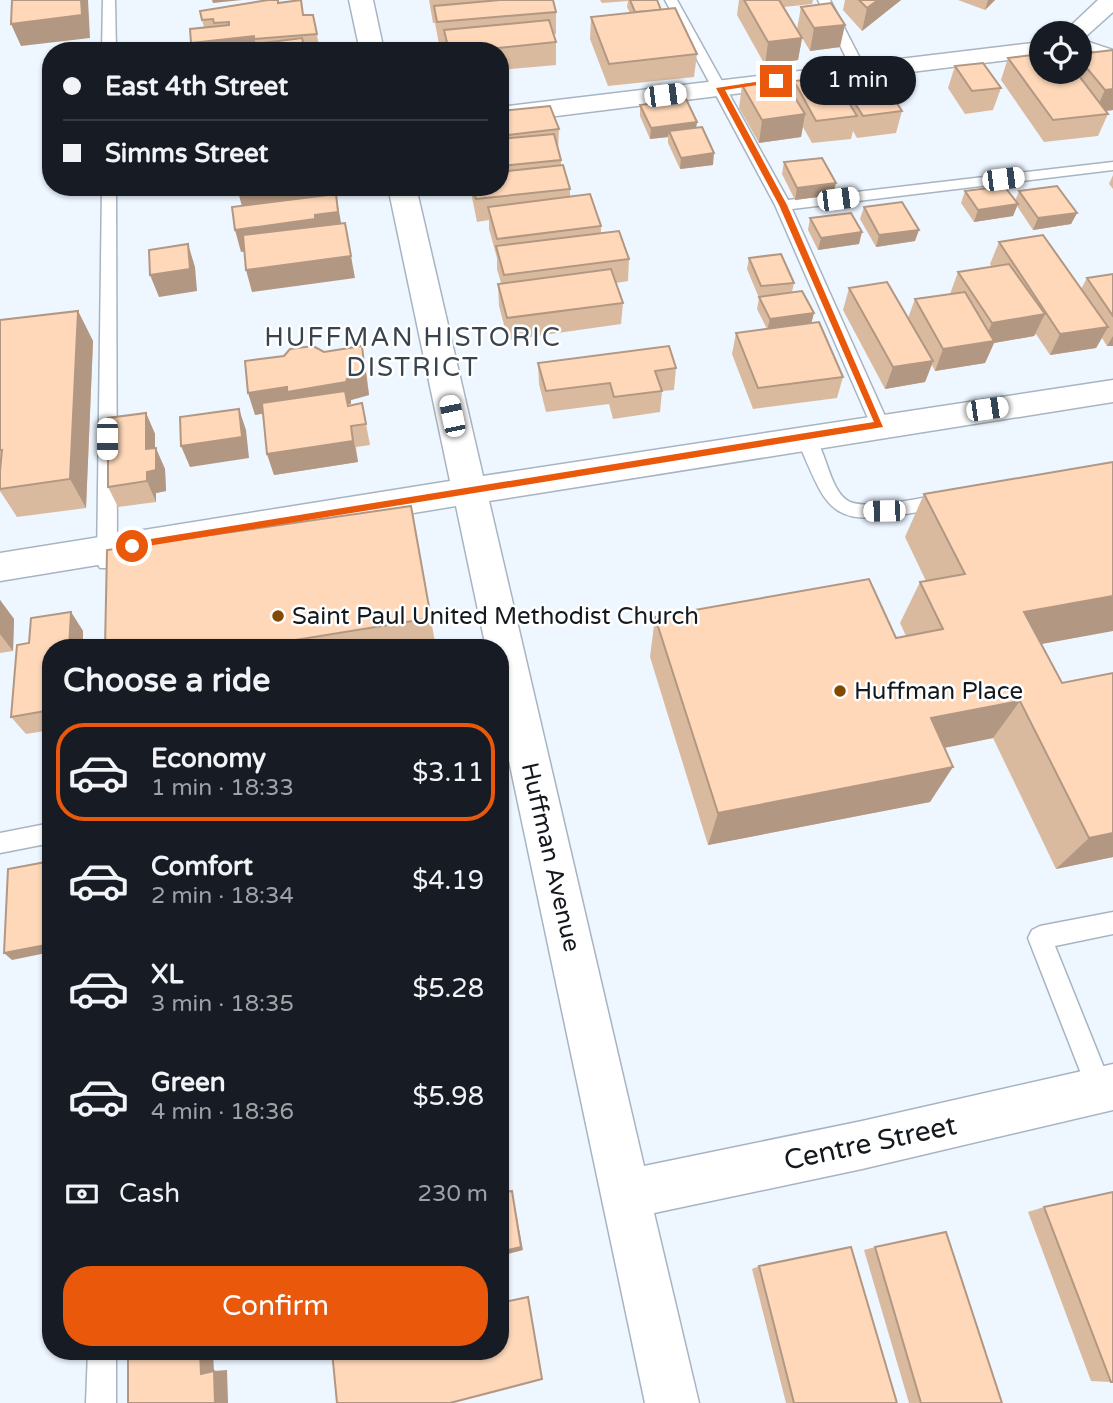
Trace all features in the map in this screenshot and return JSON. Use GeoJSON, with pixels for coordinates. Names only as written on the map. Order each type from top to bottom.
{"type":"FeatureCollection","features":[{"type":"Feature","properties":{"kind":"street"},"geometry":{"type":"LineString","coordinates":[[361,0],[370,42]]}},
{"type":"Feature","properties":{"kind":"street"},"geometry":{"type":"LineString","coordinates":[[1088,21],[1112,0]]}},
{"type":"Feature","properties":{"kind":"street"},"geometry":{"type":"LineString","coordinates":[[509,114],[1029,50]]}},
{"type":"Feature","properties":{"kind":"street","name":"Huffman Avenue"},"geometry":{"type":"LineString","coordinates":[[404,196],[501,639]]}},
{"type":"Feature","properties":{"kind":"street"},"geometry":{"type":"LineString","coordinates":[[0,567],[107,564],[468,493],[880,425],[1113,391]]}},
{"type":"Feature","properties":{"kind":"street","name":"Huffman Avenue"},"geometry":{"type":"LineString","coordinates":[[509,674],[672,1403]]}},
{"type":"Feature","properties":{"kind":"street","name":"Centre Street"},"geometry":{"type":"LineString","coordinates":[[627,1194],[862,1145],[1107,1089]]}},
{"type":"Feature","properties":{"kind":"lane"},"geometry":{"type":"LineString","coordinates":[[109,42],[110,0]]}},
{"type":"Feature","properties":{"kind":"lane"},"geometry":{"type":"LineString","coordinates":[[671,0],[783,205],[880,425]]}},
{"type":"Feature","properties":{"kind":"lane"},"geometry":{"type":"LineString","coordinates":[[824,0],[859,70]]}},
{"type":"Feature","properties":{"kind":"lane"},"geometry":{"type":"LineString","coordinates":[[1092,47],[1113,54]]}},
{"type":"Feature","properties":{"kind":"lane"},"geometry":{"type":"LineString","coordinates":[[783,205],[1113,166]]}},
{"type":"Feature","properties":{"kind":"lane"},"geometry":{"type":"LineString","coordinates":[[107,564],[108,196]]}},
{"type":"Feature","properties":{"kind":"lane"},"geometry":{"type":"LineString","coordinates":[[805,437],[830,494],[846,509],[884,511],[965,497]]}},
{"type":"Feature","properties":{"kind":"lane"},"geometry":{"type":"LineString","coordinates":[[0,843],[42,835]]}},
{"type":"Feature","properties":{"kind":"lane"},"geometry":{"type":"LineString","coordinates":[[1107,1089],[1040,937],[1113,923]]}},
{"type":"Feature","properties":{"kind":"lane"},"geometry":{"type":"LineString","coordinates":[[101,1403],[102,1360]]}},
{"type":"Feature","properties":{"kind":"building"},"geometry":{"type":"Polygon","coordinates":[[[12,0],[81,0],[82,15],[11,24],[12,0]]]}},
{"type":"Feature","properties":{"kind":"building"},"geometry":{"type":"Polygon","coordinates":[[[268,0],[278,0],[278,3],[301,0],[303,15],[313,15],[317,34],[191,42],[190,29],[229,25],[229,22],[214,23],[213,19],[202,20],[200,11],[268,0]]]}},
{"type":"Feature","properties":{"kind":"building"},"geometry":{"type":"Polygon","coordinates":[[[500,0],[553,0],[556,12],[437,22],[434,6],[500,0]]]}},
{"type":"Feature","properties":{"kind":"building"},"geometry":{"type":"Polygon","coordinates":[[[630,0],[657,0],[661,10],[635,12],[630,0]]]}},
{"type":"Feature","properties":{"kind":"building"},"geometry":{"type":"Polygon","coordinates":[[[744,0],[779,0],[802,38],[768,42],[744,0]]]}},
{"type":"Feature","properties":{"kind":"building"},"geometry":{"type":"Polygon","coordinates":[[[859,0],[878,0],[867,8],[859,0]]]}},
{"type":"Feature","properties":{"kind":"building"},"geometry":{"type":"Polygon","coordinates":[[[831,3],[845,25],[814,28],[801,7],[831,3]]]}},
{"type":"Feature","properties":{"kind":"building"},"geometry":{"type":"Polygon","coordinates":[[[675,8],[697,54],[609,64],[591,17],[675,8]]]}},
{"type":"Feature","properties":{"kind":"building"},"geometry":{"type":"Polygon","coordinates":[[[549,20],[556,42],[509,47],[509,42],[447,42],[444,30],[549,20]]]}},
{"type":"Feature","properties":{"kind":"building"},"geometry":{"type":"Polygon","coordinates":[[[302,38],[303,42],[271,42],[302,38]]]}},
{"type":"Feature","properties":{"kind":"building"},"geometry":{"type":"Polygon","coordinates":[[[1113,50],[1113,89],[1105,90],[1092,74],[1092,53],[1113,50]]]}},
{"type":"Feature","properties":{"kind":"building"},"geometry":{"type":"Polygon","coordinates":[[[1029,55],[1029,84],[1085,84],[1108,114],[1053,120],[1008,58],[1029,55]]]}},
{"type":"Feature","properties":{"kind":"building"},"geometry":{"type":"Polygon","coordinates":[[[983,63],[1001,88],[972,91],[955,66],[983,63]]]}},
{"type":"Feature","properties":{"kind":"building"},"geometry":{"type":"Polygon","coordinates":[[[877,72],[902,111],[863,116],[838,76],[877,72]]]}},
{"type":"Feature","properties":{"kind":"building"},"geometry":{"type":"Polygon","coordinates":[[[833,77],[857,116],[816,121],[794,81],[833,77]]]}},
{"type":"Feature","properties":{"kind":"building"},"geometry":{"type":"Polygon","coordinates":[[[784,80],[805,114],[762,120],[742,85],[784,80]]]}},
{"type":"Feature","properties":{"kind":"building"},"geometry":{"type":"Polygon","coordinates":[[[686,99],[697,122],[651,128],[640,105],[686,99]]]}},
{"type":"Feature","properties":{"kind":"building"},"geometry":{"type":"Polygon","coordinates":[[[550,106],[559,129],[509,135],[509,110],[550,106]]]}},
{"type":"Feature","properties":{"kind":"building"},"geometry":{"type":"Polygon","coordinates":[[[702,127],[714,153],[681,158],[669,131],[702,127]]]}},
{"type":"Feature","properties":{"kind":"building"},"geometry":{"type":"Polygon","coordinates":[[[554,134],[561,160],[509,165],[509,138],[554,134]]]}},
{"type":"Feature","properties":{"kind":"building"},"geometry":{"type":"Polygon","coordinates":[[[822,158],[836,183],[797,188],[784,162],[822,158]]]}},
{"type":"Feature","properties":{"kind":"building"},"geometry":{"type":"Polygon","coordinates":[[[563,165],[570,189],[509,195],[509,171],[563,165]]]}},
{"type":"Feature","properties":{"kind":"building"},"geometry":{"type":"Polygon","coordinates":[[[1004,186],[1018,204],[978,210],[965,191],[1004,186]]]}},
{"type":"Feature","properties":{"kind":"building"},"geometry":{"type":"Polygon","coordinates":[[[1057,186],[1077,213],[1038,218],[1019,191],[1057,186]]]}},
{"type":"Feature","properties":{"kind":"building"},"geometry":{"type":"Polygon","coordinates":[[[590,194],[601,226],[497,239],[488,207],[590,194]]]}},
{"type":"Feature","properties":{"kind":"building"},"geometry":{"type":"Polygon","coordinates":[[[336,196],[338,212],[315,215],[315,219],[235,230],[232,207],[336,196]]]}},
{"type":"Feature","properties":{"kind":"building"},"geometry":{"type":"Polygon","coordinates":[[[475,196],[504,196],[476,199],[475,196]]]}},
{"type":"Feature","properties":{"kind":"building"},"geometry":{"type":"Polygon","coordinates":[[[902,202],[919,230],[879,235],[864,207],[902,202]]]}},
{"type":"Feature","properties":{"kind":"building"},"geometry":{"type":"Polygon","coordinates":[[[851,213],[862,232],[821,238],[810,218],[851,213]]]}},
{"type":"Feature","properties":{"kind":"building"},"geometry":{"type":"Polygon","coordinates":[[[345,223],[351,256],[246,270],[243,235],[345,223]]]}},
{"type":"Feature","properties":{"kind":"building"},"geometry":{"type":"Polygon","coordinates":[[[619,231],[629,259],[504,275],[496,246],[619,231]]]}},
{"type":"Feature","properties":{"kind":"building"},"geometry":{"type":"Polygon","coordinates":[[[1043,235],[1108,327],[1060,334],[999,242],[1043,235]]]}},
{"type":"Feature","properties":{"kind":"building"},"geometry":{"type":"Polygon","coordinates":[[[188,244],[190,269],[150,275],[149,250],[188,244]]]}},
{"type":"Feature","properties":{"kind":"building"},"geometry":{"type":"Polygon","coordinates":[[[781,254],[794,283],[761,286],[749,258],[781,254]]]}},
{"type":"Feature","properties":{"kind":"building"},"geometry":{"type":"Polygon","coordinates":[[[1009,264],[1045,314],[992,323],[958,272],[1009,264]]]}},
{"type":"Feature","properties":{"kind":"building"},"geometry":{"type":"Polygon","coordinates":[[[611,269],[623,303],[507,318],[498,284],[611,269]]]}},
{"type":"Feature","properties":{"kind":"building"},"geometry":{"type":"Polygon","coordinates":[[[1113,274],[1113,316],[1087,278],[1113,274]]]}},
{"type":"Feature","properties":{"kind":"building"},"geometry":{"type":"Polygon","coordinates":[[[887,282],[933,361],[893,367],[849,288],[887,282]]]}},
{"type":"Feature","properties":{"kind":"building"},"geometry":{"type":"Polygon","coordinates":[[[802,291],[814,313],[770,319],[759,297],[802,291]]]}},
{"type":"Feature","properties":{"kind":"building"},"geometry":{"type":"Polygon","coordinates":[[[965,292],[994,341],[943,349],[915,299],[965,292]]]}},
{"type":"Feature","properties":{"kind":"building"},"geometry":{"type":"Polygon","coordinates":[[[78,311],[70,479],[0,489],[0,320],[78,311]]]}},
{"type":"Feature","properties":{"kind":"building"},"geometry":{"type":"Polygon","coordinates":[[[819,322],[843,377],[758,388],[736,333],[819,322]]]}},
{"type":"Feature","properties":{"kind":"building"},"geometry":{"type":"Polygon","coordinates":[[[313,346],[324,352],[362,346],[365,373],[347,379],[346,382],[287,392],[287,387],[248,393],[245,361],[284,356],[290,349],[313,346]]]}},
{"type":"Feature","properties":{"kind":"building"},"geometry":{"type":"Polygon","coordinates":[[[669,346],[676,368],[655,371],[662,391],[614,397],[610,383],[546,391],[538,363],[669,346]]]}},
{"type":"Feature","properties":{"kind":"building"},"geometry":{"type":"Polygon","coordinates":[[[345,391],[348,406],[362,403],[366,424],[351,426],[353,441],[267,454],[262,403],[345,391]]]}},
{"type":"Feature","properties":{"kind":"building"},"geometry":{"type":"Polygon","coordinates":[[[239,409],[242,437],[181,446],[180,417],[239,409]]]}},
{"type":"Feature","properties":{"kind":"building"},"geometry":{"type":"Polygon","coordinates":[[[146,413],[146,449],[156,448],[156,470],[147,472],[147,481],[108,487],[108,418],[146,413]]]}},
{"type":"Feature","properties":{"kind":"building","name":"Huffman Place"},"geometry":{"type":"Polygon","coordinates":[[[1113,462],[1113,596],[1024,612],[1062,683],[1113,673],[1113,833],[1089,838],[1020,701],[931,718],[953,767],[718,813],[655,617],[869,579],[896,638],[943,629],[920,582],[965,574],[924,494],[1113,462]]]}},
{"type":"Feature","properties":{"kind":"building","name":"Saint Paul United Methodist Church"},"geometry":{"type":"Polygon","coordinates":[[[411,506],[431,618],[302,639],[105,639],[107,550],[411,506]]]}},
{"type":"Feature","properties":{"kind":"building"},"geometry":{"type":"Polygon","coordinates":[[[71,612],[70,639],[42,639],[42,712],[11,717],[17,645],[29,643],[31,618],[71,612]]]}},
{"type":"Feature","properties":{"kind":"building"},"geometry":{"type":"Polygon","coordinates":[[[42,863],[42,946],[4,953],[8,869],[42,863]]]}},
{"type":"Feature","properties":{"kind":"building"},"geometry":{"type":"Polygon","coordinates":[[[512,1191],[521,1247],[509,1250],[509,1192],[512,1191]]]}},
{"type":"Feature","properties":{"kind":"building"},"geometry":{"type":"Polygon","coordinates":[[[1113,1192],[1113,1382],[1111,1382],[1044,1207],[1113,1192]]]}},
{"type":"Feature","properties":{"kind":"building"},"geometry":{"type":"Polygon","coordinates":[[[946,1232],[1002,1403],[921,1403],[875,1247],[946,1232]]]}},
{"type":"Feature","properties":{"kind":"building"},"geometry":{"type":"Polygon","coordinates":[[[851,1247],[897,1403],[794,1403],[759,1266],[851,1247]]]}},
{"type":"Feature","properties":{"kind":"building"},"geometry":{"type":"Polygon","coordinates":[[[528,1297],[542,1379],[450,1403],[337,1403],[333,1360],[509,1360],[509,1301],[528,1297]]]}},
{"type":"Feature","properties":{"kind":"building"},"geometry":{"type":"Polygon","coordinates":[[[128,1360],[200,1360],[201,1374],[214,1371],[215,1403],[128,1403],[128,1360]]]}},
{"type":"Feature","properties":{"kind":"place","name":"Saint Paul United Methodist Church"},"geometry":{"type":"Point","coordinates":[278,616]}},
{"type":"Feature","properties":{"kind":"place","name":"Huffman Place"},"geometry":{"type":"Point","coordinates":[840,691]}},
{"type":"Feature","properties":{"kind":"district","name":"HUFFMAN HISTORIC DISTRICT"},"geometry":{"type":"Point","coordinates":[413,352]}},
{"type":"Feature","properties":{"kind":"route"},"geometry":{"type":"LineString","coordinates":[[132,546],[880,425],[783,205],[720,88],[776,81]]}}]}
